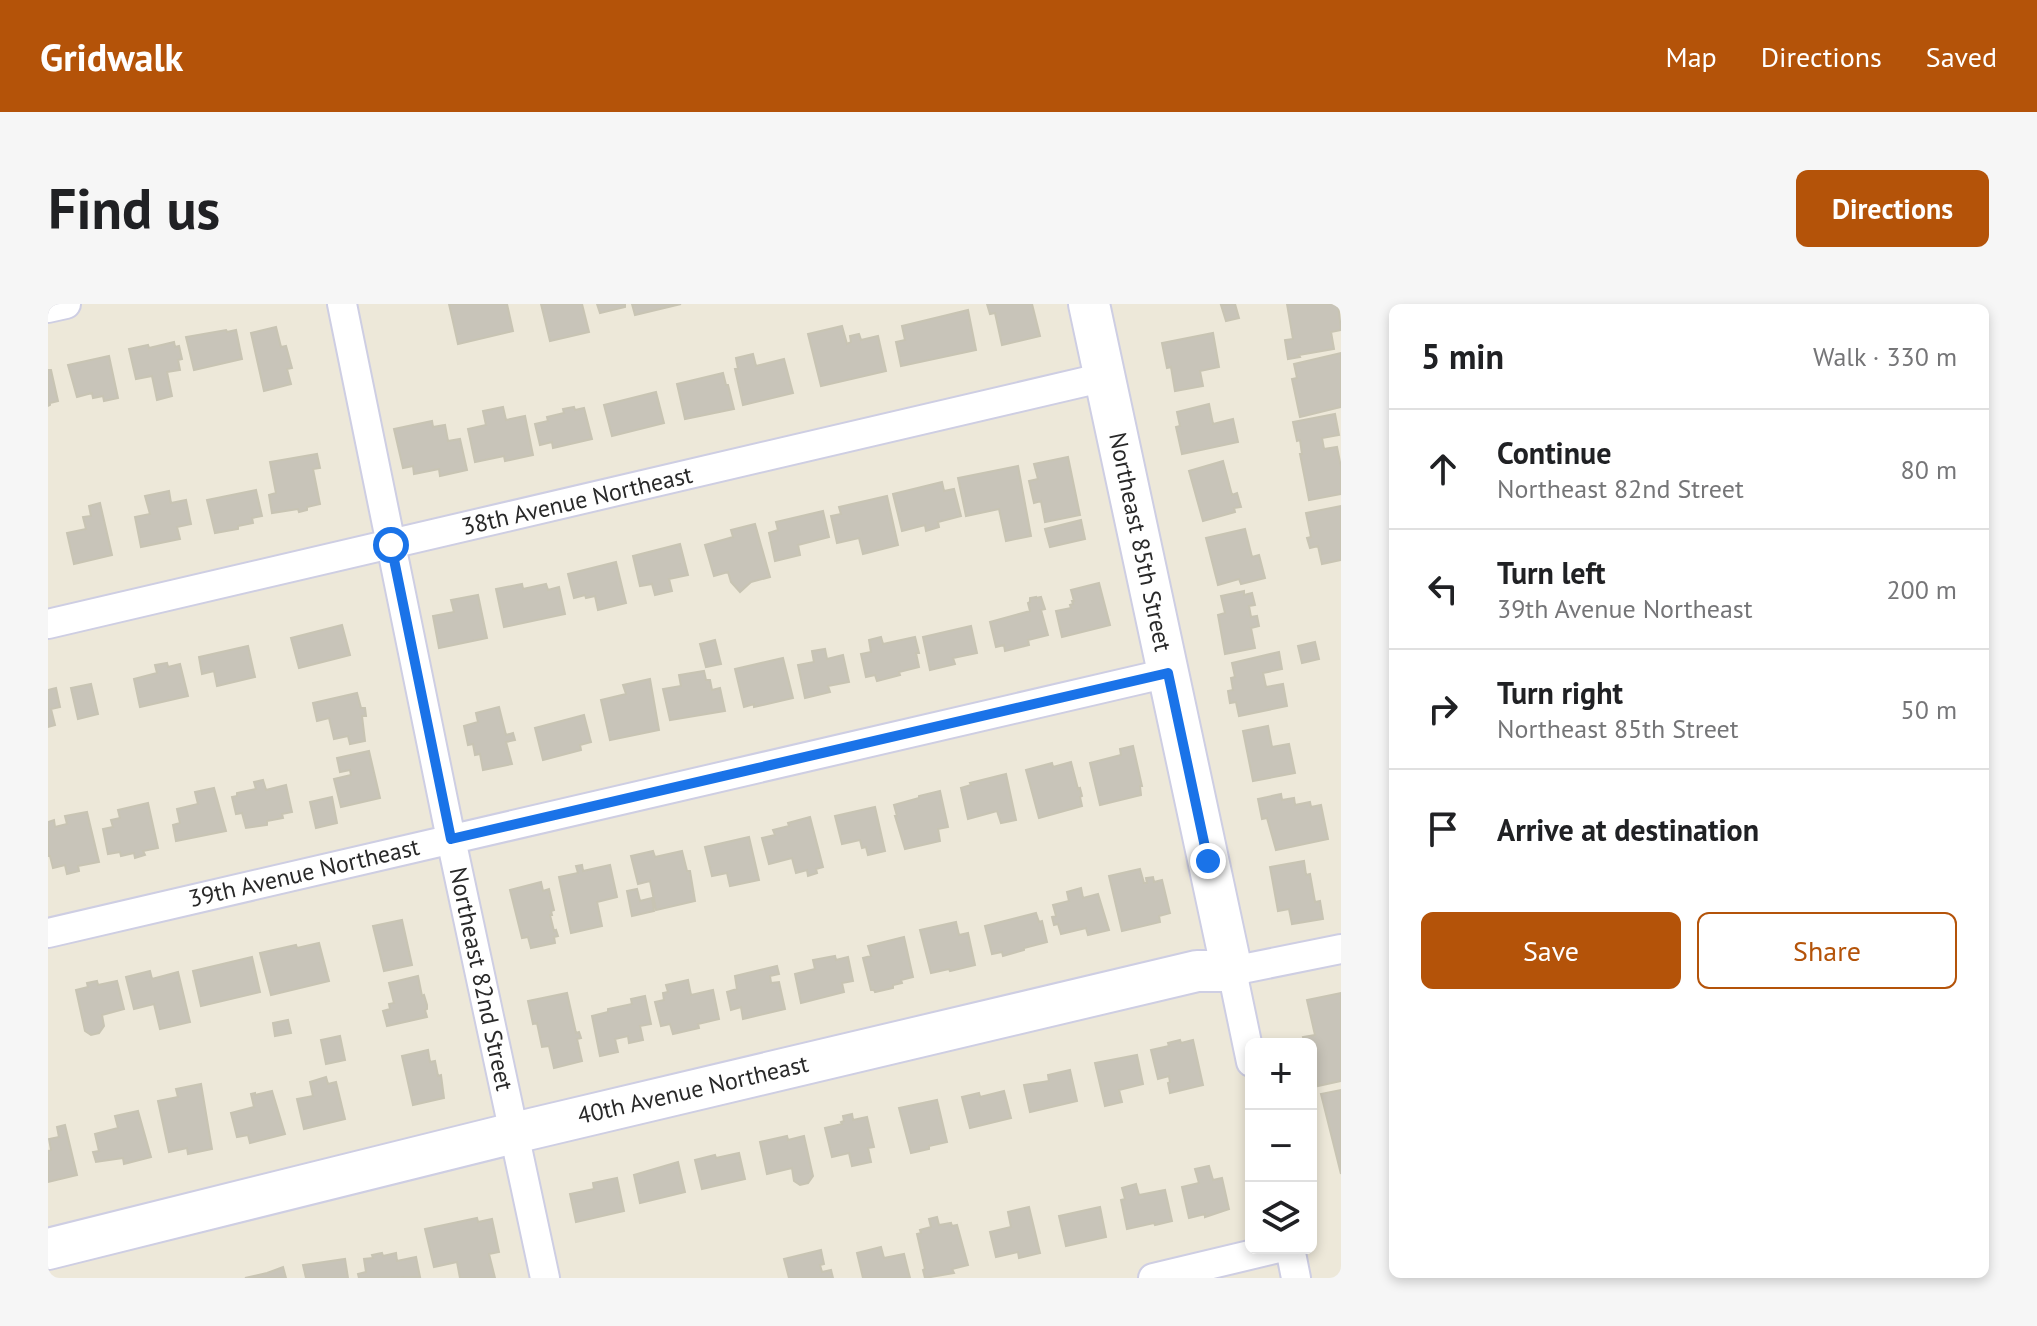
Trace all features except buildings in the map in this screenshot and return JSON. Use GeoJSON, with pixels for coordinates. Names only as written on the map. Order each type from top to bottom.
{"type":"FeatureCollection","features":[{"type":"Feature","properties":{"kind":"street"},"geometry":{"type":"LineString","coordinates":[[48,308],[66,304]]}},
{"type":"Feature","properties":{"kind":"street","name":"Northeast 82nd Street"},"geometry":{"type":"LineString","coordinates":[[342,304],[451,839],[545,1278]]}},
{"type":"Feature","properties":{"kind":"street","name":"Northeast 85th Street"},"geometry":{"type":"LineString","coordinates":[[1089,304],[1246,1038]]}},
{"type":"Feature","properties":{"kind":"street","name":"38th Avenue Northeast"},"geometry":{"type":"LineString","coordinates":[[48,624],[1105,377]]}},
{"type":"Feature","properties":{"kind":"street","name":"39th Avenue Northeast"},"geometry":{"type":"LineString","coordinates":[[48,933],[1168,673]]}},
{"type":"Feature","properties":{"kind":"street","name":"40th Avenue Northeast"},"geometry":{"type":"LineString","coordinates":[[48,1249],[514,1133],[1197,971],[1232,971],[1341,949]]}},
{"type":"Feature","properties":{"kind":"street"},"geometry":{"type":"LineString","coordinates":[[1153,1278],[1254,1254]]}},
{"type":"Feature","properties":{"kind":"street"},"geometry":{"type":"LineString","coordinates":[[1291,1254],[1296,1278]]}},
{"type":"Feature","properties":{"kind":"route"},"geometry":{"type":"LineString","coordinates":[[391,545],[451,839],[1168,673],[1208,861]]}}]}
